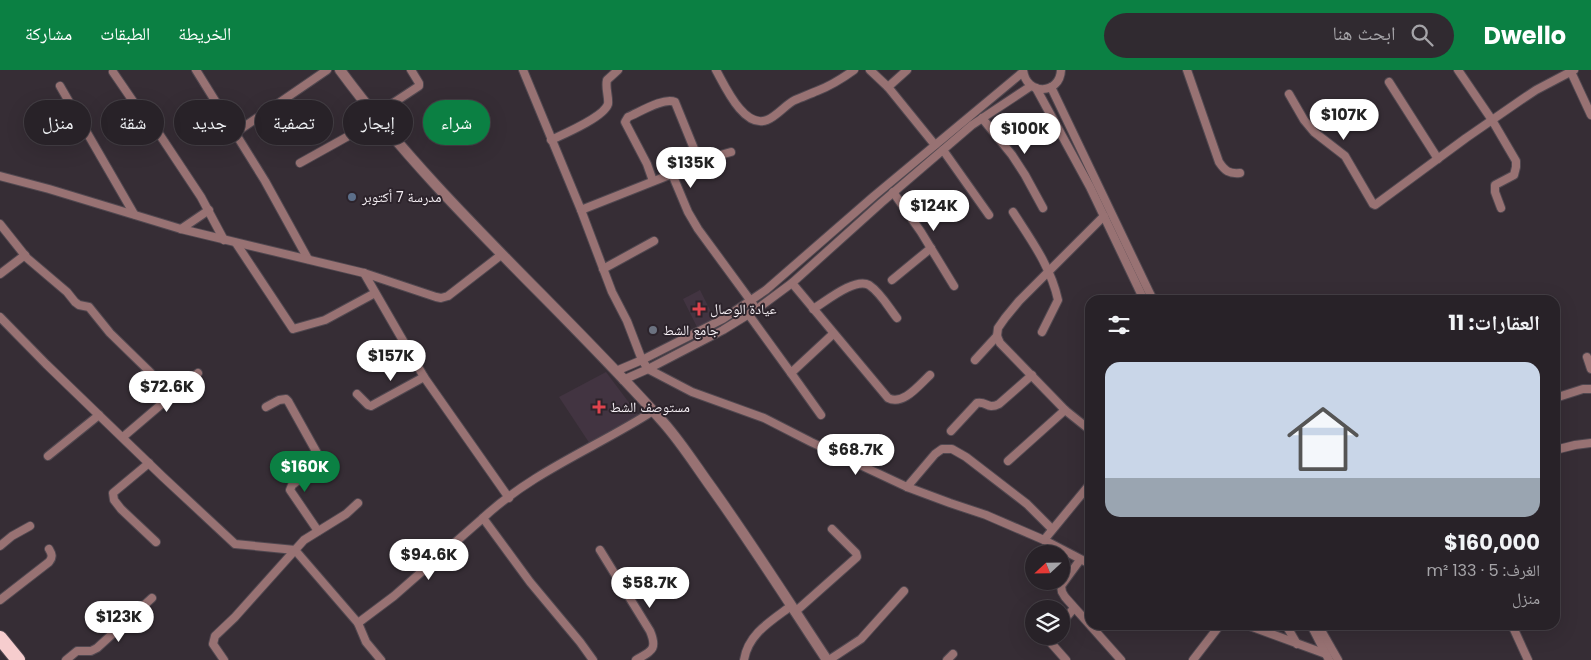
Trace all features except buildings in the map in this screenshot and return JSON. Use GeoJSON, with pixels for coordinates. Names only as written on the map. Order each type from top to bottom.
{"type":"FeatureCollection","features":[{"type":"Feature","properties":{"kind":"highway"},"geometry":{"type":"LineString","coordinates":[[0,638],[18,660]]}},
{"type":"Feature","properties":{"kind":"highway"},"geometry":{"type":"LineString","coordinates":[[0,652],[6,660]]}},
{"type":"Feature","properties":{"kind":"street"},"geometry":{"type":"LineString","coordinates":[[196,70],[215,100]]}},
{"type":"Feature","properties":{"kind":"street"},"geometry":{"type":"LineString","coordinates":[[245,126],[328,70]]}},
{"type":"Feature","properties":{"kind":"street"},"geometry":{"type":"LineString","coordinates":[[340,70],[364,100]]}},
{"type":"Feature","properties":{"kind":"street"},"geometry":{"type":"LineString","coordinates":[[400,100],[419,86],[420,83],[411,70]]}},
{"type":"Feature","properties":{"kind":"street"},"geometry":{"type":"LineString","coordinates":[[523,70],[603,268],[642,360],[648,369],[692,392],[764,418],[907,487],[950,504],[986,515],[1044,540],[1085,562]]}},
{"type":"Feature","properties":{"kind":"street"},"geometry":{"type":"LineString","coordinates":[[551,140],[580,127],[606,106],[608,103],[607,80],[618,70]]}},
{"type":"Feature","properties":{"kind":"street"},"geometry":{"type":"LineString","coordinates":[[716,70],[742,113],[750,119],[760,122],[769,120],[784,106],[818,91],[854,70]]}},
{"type":"Feature","properties":{"kind":"street"},"geometry":{"type":"LineString","coordinates":[[870,70],[888,87],[935,145]]}},
{"type":"Feature","properties":{"kind":"street"},"geometry":{"type":"LineString","coordinates":[[888,87],[907,70]]}},
{"type":"Feature","properties":{"kind":"street"},"geometry":{"type":"LineString","coordinates":[[623,380],[648,369],[749,315],[792,283],[893,192],[982,118],[1033,87],[1041,89],[1051,87],[1059,79],[1061,70]]}},
{"type":"Feature","properties":{"kind":"street"},"geometry":{"type":"LineString","coordinates":[[1187,70],[1219,162],[1226,172],[1240,173]]}},
{"type":"Feature","properties":{"kind":"street"},"geometry":{"type":"LineString","coordinates":[[1458,70],[1492,120],[1516,161],[1514,175],[1495,186],[1495,192],[1501,208]]}},
{"type":"Feature","properties":{"kind":"street"},"geometry":{"type":"LineString","coordinates":[[1023,71],[1024,77],[1033,87],[1090,187],[1142,295]]}},
{"type":"Feature","properties":{"kind":"street"},"geometry":{"type":"LineString","coordinates":[[616,371],[723,319],[751,301],[1023,71]]}},
{"type":"Feature","properties":{"kind":"street"},"geometry":{"type":"LineString","coordinates":[[1289,94],[1304,120],[1314,132],[1345,156],[1373,204],[1377,204],[1536,90],[1572,71],[1591,115]]}},
{"type":"Feature","properties":{"kind":"street"},"geometry":{"type":"LineString","coordinates":[[113,72],[137,107],[144,111],[201,196],[224,240]]}},
{"type":"Feature","properties":{"kind":"street"},"geometry":{"type":"LineString","coordinates":[[1389,82],[1438,159]]}},
{"type":"Feature","properties":{"kind":"street"},"geometry":{"type":"LineString","coordinates":[[60,86],[134,214]]}},
{"type":"Feature","properties":{"kind":"street"},"geometry":{"type":"LineString","coordinates":[[1051,87],[1151,295]]}},
{"type":"Feature","properties":{"kind":"street"},"geometry":{"type":"LineString","coordinates":[[652,181],[644,158],[625,122],[628,117],[664,101],[670,100],[675,102],[699,161]]}},
{"type":"Feature","properties":{"kind":"street"},"geometry":{"type":"LineString","coordinates":[[982,118],[1002,142],[1025,175],[1043,208]]}},
{"type":"Feature","properties":{"kind":"street"},"geometry":{"type":"LineString","coordinates":[[1002,142],[1025,125]]}},
{"type":"Feature","properties":{"kind":"street"},"geometry":{"type":"LineString","coordinates":[[300,163],[343,137]]}},
{"type":"Feature","properties":{"kind":"street"},"geometry":{"type":"LineString","coordinates":[[242,145],[308,258]]}},
{"type":"Feature","properties":{"kind":"street"},"geometry":{"type":"LineString","coordinates":[[400,145],[501,255],[616,371],[665,424],[738,524],[828,660],[861,639],[904,591]]}},
{"type":"Feature","properties":{"kind":"street"},"geometry":{"type":"LineString","coordinates":[[943,150],[989,215]]}},
{"type":"Feature","properties":{"kind":"street"},"geometry":{"type":"LineString","coordinates":[[581,210],[672,174],[699,161],[731,152]]}},
{"type":"Feature","properties":{"kind":"street"},"geometry":{"type":"LineString","coordinates":[[672,174],[688,212],[698,229],[757,309]]}},
{"type":"Feature","properties":{"kind":"street"},"geometry":{"type":"LineString","coordinates":[[0,176],[181,229],[364,273],[441,298],[448,296],[501,255]]}},
{"type":"Feature","properties":{"kind":"street"},"geometry":{"type":"LineString","coordinates":[[893,192],[910,215],[954,286]]}},
{"type":"Feature","properties":{"kind":"street"},"geometry":{"type":"LineString","coordinates":[[181,229],[209,210]]}},
{"type":"Feature","properties":{"kind":"street"},"geometry":{"type":"LineString","coordinates":[[1013,212],[1050,271],[1058,300],[1042,332]]}},
{"type":"Feature","properties":{"kind":"street"},"geometry":{"type":"LineString","coordinates":[[1085,426],[1066,410],[1000,343],[997,336],[998,328],[1019,301],[1104,216]]}},
{"type":"Feature","properties":{"kind":"street"},"geometry":{"type":"LineString","coordinates":[[0,224],[25,255],[75,302],[89,307],[110,333],[150,372],[170,396]]}},
{"type":"Feature","properties":{"kind":"street"},"geometry":{"type":"LineString","coordinates":[[603,268],[654,241]]}},
{"type":"Feature","properties":{"kind":"street"},"geometry":{"type":"LineString","coordinates":[[236,243],[293,329],[325,320],[375,294]]}},
{"type":"Feature","properties":{"kind":"street"},"geometry":{"type":"LineString","coordinates":[[892,280],[931,248]]}},
{"type":"Feature","properties":{"kind":"street"},"geometry":{"type":"LineString","coordinates":[[0,274],[25,255]]}},
{"type":"Feature","properties":{"kind":"street"},"geometry":{"type":"LineString","coordinates":[[364,273],[424,377],[509,498]]}},
{"type":"Feature","properties":{"kind":"street"},"geometry":{"type":"LineString","coordinates":[[792,283],[833,334],[893,401],[900,400],[930,375]]}},
{"type":"Feature","properties":{"kind":"street"},"geometry":{"type":"LineString","coordinates":[[813,310],[850,286],[862,283],[868,285],[880,296],[897,318]]}},
{"type":"Feature","properties":{"kind":"street"},"geometry":{"type":"LineString","coordinates":[[749,315],[821,415]]}},
{"type":"Feature","properties":{"kind":"street"},"geometry":{"type":"LineString","coordinates":[[0,317],[148,463],[236,544],[295,550],[358,623],[366,642],[381,660]]}},
{"type":"Feature","properties":{"kind":"street"},"geometry":{"type":"LineString","coordinates":[[791,373],[833,334]]}},
{"type":"Feature","properties":{"kind":"street"},"geometry":{"type":"LineString","coordinates":[[975,360],[997,336]]}},
{"type":"Feature","properties":{"kind":"street"},"geometry":{"type":"LineString","coordinates":[[680,340],[685,349]]}},
{"type":"Feature","properties":{"kind":"street"},"geometry":{"type":"LineString","coordinates":[[1587,357],[1591,369]]}},
{"type":"Feature","properties":{"kind":"street"},"geometry":{"type":"LineString","coordinates":[[123,437],[198,373]]}},
{"type":"Feature","properties":{"kind":"street"},"geometry":{"type":"LineString","coordinates":[[951,431],[977,403],[981,402],[989,407],[993,407],[1010,395],[1032,375]]}},
{"type":"Feature","properties":{"kind":"street"},"geometry":{"type":"LineString","coordinates":[[357,394],[368,406],[371,406],[424,377]]}},
{"type":"Feature","properties":{"kind":"street"},"geometry":{"type":"LineString","coordinates":[[1560,396],[1583,389],[1591,389]]}},
{"type":"Feature","properties":{"kind":"street"},"geometry":{"type":"LineString","coordinates":[[266,407],[279,400],[286,399],[322,462],[322,469],[296,482],[290,490],[318,531]]}},
{"type":"Feature","properties":{"kind":"street"},"geometry":{"type":"LineString","coordinates":[[1008,462],[1066,410]]}},
{"type":"Feature","properties":{"kind":"street"},"geometry":{"type":"LineString","coordinates":[[358,623],[394,596],[495,507],[551,470],[632,425],[653,411]]}},
{"type":"Feature","properties":{"kind":"street"},"geometry":{"type":"LineString","coordinates":[[48,456],[99,415]]}},
{"type":"Feature","properties":{"kind":"street"},"geometry":{"type":"LineString","coordinates":[[1560,449],[1591,443]]}},
{"type":"Feature","properties":{"kind":"street"},"geometry":{"type":"LineString","coordinates":[[907,487],[935,454],[942,449],[952,449],[966,457],[1027,504],[1052,529]]}},
{"type":"Feature","properties":{"kind":"street"},"geometry":{"type":"LineString","coordinates":[[148,463],[113,493],[114,500],[121,509],[156,542]]}},
{"type":"Feature","properties":{"kind":"street"},"geometry":{"type":"LineString","coordinates":[[1044,540],[1085,490]]}},
{"type":"Feature","properties":{"kind":"street"},"geometry":{"type":"LineString","coordinates":[[224,660],[213,644],[215,636],[235,617],[304,540],[346,514],[358,503]]}},
{"type":"Feature","properties":{"kind":"street"},"geometry":{"type":"LineString","coordinates":[[483,518],[530,582],[593,660]]}},
{"type":"Feature","properties":{"kind":"street"},"geometry":{"type":"LineString","coordinates":[[0,546],[12,536],[30,526]]}},
{"type":"Feature","properties":{"kind":"street"},"geometry":{"type":"LineString","coordinates":[[744,660],[747,646],[764,626],[793,609],[857,557],[856,553],[832,529]]}},
{"type":"Feature","properties":{"kind":"street"},"geometry":{"type":"LineString","coordinates":[[0,600],[49,562],[52,555],[50,549]]}},
{"type":"Feature","properties":{"kind":"street"},"geometry":{"type":"LineString","coordinates":[[600,550],[650,631],[654,641],[652,650],[636,660]]}},
{"type":"Feature","properties":{"kind":"street"},"geometry":{"type":"LineString","coordinates":[[1080,560],[1062,586],[1062,592],[1085,620]]}},
{"type":"Feature","properties":{"kind":"street"},"geometry":{"type":"LineString","coordinates":[[66,660],[77,651],[97,648],[152,598]]}},
{"type":"Feature","properties":{"kind":"street"},"geometry":{"type":"LineString","coordinates":[[1070,613],[1074,608]]}},
{"type":"Feature","properties":{"kind":"street"},"geometry":{"type":"LineString","coordinates":[[1094,630],[1121,660]]}},
{"type":"Feature","properties":{"kind":"street"},"geometry":{"type":"LineString","coordinates":[[1193,660],[1216,630]]}},
{"type":"Feature","properties":{"kind":"street"},"geometry":{"type":"LineString","coordinates":[[1260,630],[1328,657]]}},
{"type":"Feature","properties":{"kind":"street"},"geometry":{"type":"LineString","coordinates":[[1289,630],[1297,644]]}},
{"type":"Feature","properties":{"kind":"street"},"geometry":{"type":"LineString","coordinates":[[1314,630],[1328,657]]}},
{"type":"Feature","properties":{"kind":"street"},"geometry":{"type":"LineString","coordinates":[[1321,630],[1338,660]]}},
{"type":"Feature","properties":{"kind":"street"},"geometry":{"type":"LineString","coordinates":[[1514,630],[1528,660]]}},
{"type":"Feature","properties":{"kind":"street"},"geometry":{"type":"LineString","coordinates":[[1053,645],[1066,660]]}},
{"type":"Feature","properties":{"kind":"street"},"geometry":{"type":"LineString","coordinates":[[947,660],[953,654]]}},
{"type":"Feature","properties":{"kind":"shaded area","name":"عيادة الوصال"},"geometry":{"type":"Polygon","coordinates":[[[700,290],[715,320],[698,329],[683,299],[700,290]]]}},
{"type":"Feature","properties":{"kind":"shaded area","name":"مستوصف الشط"},"geometry":{"type":"Polygon","coordinates":[[[606,372],[639,416],[590,444],[559,397],[606,372]]]}},
{"type":"Feature","properties":{"kind":"place","name":"مدرسة 7 أكتوبر"},"geometry":{"type":"Point","coordinates":[352,197]}},
{"type":"Feature","properties":{"kind":"place","name":"عيادة الوصال"},"geometry":{"type":"Point","coordinates":[699,309]}},
{"type":"Feature","properties":{"kind":"place","name":"جامع الشط"},"geometry":{"type":"Point","coordinates":[653,330]}},
{"type":"Feature","properties":{"kind":"place","name":"مستوصف الشط"},"geometry":{"type":"Point","coordinates":[599,407]}}]}
